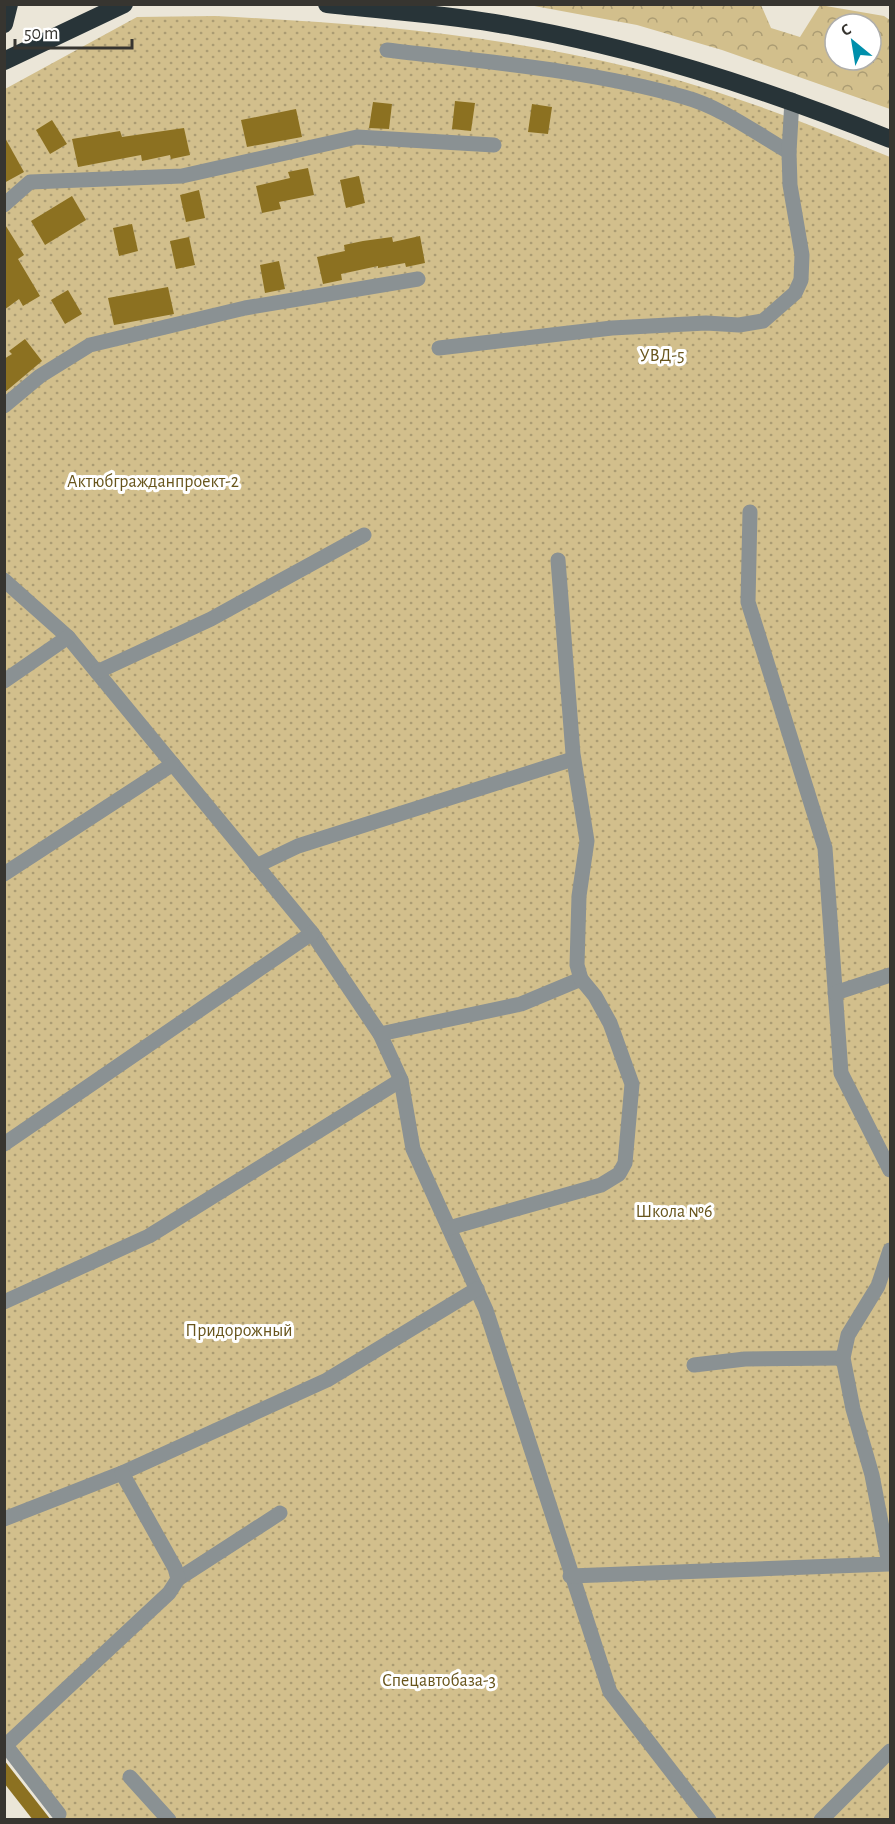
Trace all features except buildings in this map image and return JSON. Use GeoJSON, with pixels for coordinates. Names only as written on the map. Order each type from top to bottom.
{"type":"FeatureCollection","features":[{"type":"Feature","properties":{"kind":"highway"},"geometry":{"type":"LineString","coordinates":[[4,24],[9,4]]}},
{"type":"Feature","properties":{"kind":"highway"},"geometry":{"type":"LineString","coordinates":[[4,61],[124,4]]}},
{"type":"Feature","properties":{"kind":"highway"},"geometry":{"type":"LineString","coordinates":[[327,4],[493,22],[609,46],[792,100],[891,139]]}},
{"type":"Feature","properties":{"kind":"lane"},"geometry":{"type":"LineString","coordinates":[[387,50],[599,79],[686,97],[738,122],[789,152]]}},
{"type":"Feature","properties":{"kind":"lane"},"geometry":{"type":"LineString","coordinates":[[439,348],[612,328],[706,323],[740,325],[763,321],[795,293],[801,280],[802,255],[790,184],[792,100]]}},
{"type":"Feature","properties":{"kind":"lane"},"geometry":{"type":"LineString","coordinates":[[4,205],[30,182],[182,176],[357,137],[494,145]]}},
{"type":"Feature","properties":{"kind":"lane"},"geometry":{"type":"LineString","coordinates":[[4,406],[40,376],[90,345],[245,308],[418,279]]}},
{"type":"Feature","properties":{"kind":"lane"},"geometry":{"type":"LineString","coordinates":[[750,512],[748,602],[825,848],[841,1073],[891,1170]]}},
{"type":"Feature","properties":{"kind":"lane"},"geometry":{"type":"LineString","coordinates":[[97,672],[210,619],[364,535]]}},
{"type":"Feature","properties":{"kind":"lane"},"geometry":{"type":"LineString","coordinates":[[449,1228],[601,1185],[619,1174],[625,1163],[632,1084],[610,1023],[595,996],[582,979],[576,965],[579,896],[587,841],[573,759],[558,560]]}},
{"type":"Feature","properties":{"kind":"lane"},"geometry":{"type":"LineString","coordinates":[[4,580],[68,637],[97,672],[312,933],[380,1034],[400,1080],[413,1149],[486,1310],[570,1575],[610,1692],[709,1820]]}},
{"type":"Feature","properties":{"kind":"lane"},"geometry":{"type":"LineString","coordinates":[[4,681],[68,637]]}},
{"type":"Feature","properties":{"kind":"lane"},"geometry":{"type":"LineString","coordinates":[[256,866],[298,846],[573,759]]}},
{"type":"Feature","properties":{"kind":"lane"},"geometry":{"type":"LineString","coordinates":[[4,874],[173,764]]}},
{"type":"Feature","properties":{"kind":"lane"},"geometry":{"type":"LineString","coordinates":[[4,1143],[312,933]]}},
{"type":"Feature","properties":{"kind":"lane"},"geometry":{"type":"LineString","coordinates":[[835,993],[891,975]]}},
{"type":"Feature","properties":{"kind":"lane"},"geometry":{"type":"LineString","coordinates":[[380,1034],[521,1004],[582,979]]}},
{"type":"Feature","properties":{"kind":"lane"},"geometry":{"type":"LineString","coordinates":[[4,1302],[149,1236],[400,1080]]}},
{"type":"Feature","properties":{"kind":"lane"},"geometry":{"type":"LineString","coordinates":[[570,1575],[890,1566],[872,1475],[853,1409],[843,1358],[848,1335],[878,1286],[891,1250]]}},
{"type":"Feature","properties":{"kind":"lane"},"geometry":{"type":"LineString","coordinates":[[4,1519],[122,1473],[327,1380],[477,1289]]}},
{"type":"Feature","properties":{"kind":"lane"},"geometry":{"type":"LineString","coordinates":[[694,1365],[745,1359],[843,1358]]}},
{"type":"Feature","properties":{"kind":"lane"},"geometry":{"type":"LineString","coordinates":[[122,1473],[175,1568],[178,1579]]}},
{"type":"Feature","properties":{"kind":"lane"},"geometry":{"type":"LineString","coordinates":[[59,1814],[5,1744],[169,1593],[178,1579],[280,1513]]}},
{"type":"Feature","properties":{"kind":"lane"},"geometry":{"type":"LineString","coordinates":[[821,1820],[891,1751]]}},
{"type":"Feature","properties":{"kind":"lane"},"geometry":{"type":"LineString","coordinates":[[129,1777],[169,1820]]}},
{"type":"Feature","properties":{"kind":"green space"},"geometry":{"type":"Polygon","coordinates":[[[529,5],[761,5],[771,28],[800,37],[820,5],[861,12],[823,12],[823,72],[883,72],[884,16],[890,20],[890,109],[722,50],[637,25],[529,5]]]}},
{"type":"Feature","properties":{"kind":"green space"},"geometry":{"type":"Polygon","coordinates":[[[215,16],[321,22],[426,32],[478,38],[582,56],[666,77],[732,97],[890,157],[890,1819],[62,1819],[5,1743],[5,89],[137,17],[215,16]]]}},
{"type":"Feature","properties":{"kind":"park label","name":"УВД-5"},"geometry":{"type":"Point","coordinates":[662,356]}},
{"type":"Feature","properties":{"kind":"park label","name":"Актюбгражданпроект-2"},"geometry":{"type":"Point","coordinates":[153,482]}},
{"type":"Feature","properties":{"kind":"park label","name":"Школа №6"},"geometry":{"type":"Point","coordinates":[674,1212]}},
{"type":"Feature","properties":{"kind":"park label","name":"Придорожный"},"geometry":{"type":"Point","coordinates":[239,1331]}},
{"type":"Feature","properties":{"kind":"park label","name":"Спецавтобаза-3"},"geometry":{"type":"Point","coordinates":[439,1681]}}]}
